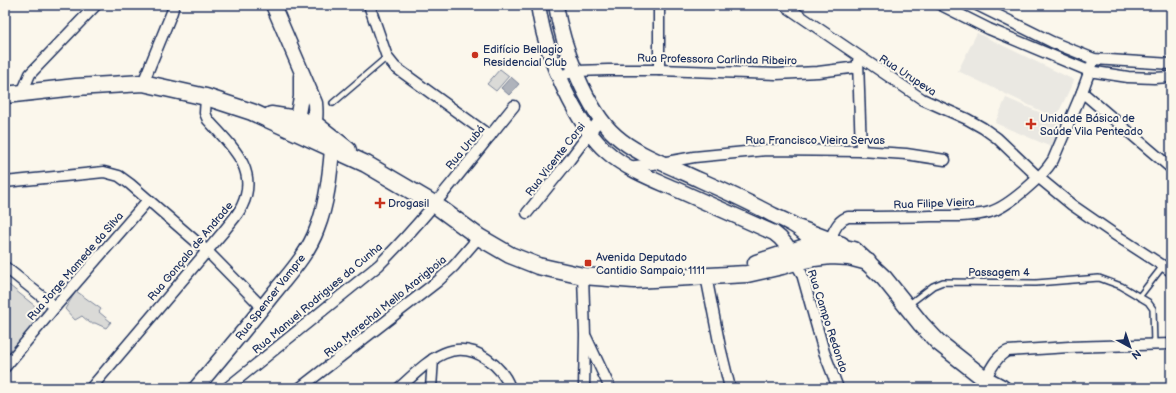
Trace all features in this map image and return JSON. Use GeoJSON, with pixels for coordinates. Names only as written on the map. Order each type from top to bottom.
{"type":"FeatureCollection","features":[{"type":"Feature","properties":{"kind":"main road"},"geometry":{"type":"LineString","coordinates":[[273,5],[314,103],[316,114],[305,129]]}},
{"type":"Feature","properties":{"kind":"main road"},"geometry":{"type":"LineString","coordinates":[[538,5],[545,40],[559,76],[576,112],[590,134],[606,151],[627,167],[774,233],[780,237],[793,256]]}},
{"type":"Feature","properties":{"kind":"main road"},"geometry":{"type":"LineString","coordinates":[[556,5],[563,37],[576,71],[600,119],[616,136],[661,163],[756,206],[796,227],[806,234],[813,251]]}},
{"type":"Feature","properties":{"kind":"main road"},"geometry":{"type":"LineString","coordinates":[[5,95],[76,87],[143,83],[206,97],[305,129],[434,204],[479,237],[501,250],[522,261],[544,268],[583,276],[634,280],[747,274],[782,266],[793,256],[831,245],[854,250]]}},
{"type":"Feature","properties":{"kind":"main road"},"geometry":{"type":"LineString","coordinates":[[305,129],[332,149],[366,164]]}},
{"type":"Feature","properties":{"kind":"main road","name":"Rua Spencer Vampre"},"geometry":{"type":"LineString","coordinates":[[196,388],[298,263],[309,246],[317,230],[325,199],[332,149]]}},
{"type":"Feature","properties":{"kind":"main road"},"geometry":{"type":"LineString","coordinates":[[796,227],[830,239],[854,250],[884,278],[928,333],[985,379],[1002,388]]}},
{"type":"Feature","properties":{"kind":"main road"},"geometry":{"type":"LineString","coordinates":[[813,251],[868,262]]}},
{"type":"Feature","properties":{"kind":"street"},"geometry":{"type":"LineString","coordinates":[[22,93],[30,74],[96,5]]}},
{"type":"Feature","properties":{"kind":"street"},"geometry":{"type":"LineString","coordinates":[[143,83],[174,5]]}},
{"type":"Feature","properties":{"kind":"street"},"geometry":{"type":"LineString","coordinates":[[369,5],[387,57],[395,67],[490,136]]}},
{"type":"Feature","properties":{"kind":"street"},"geometry":{"type":"LineString","coordinates":[[658,70],[659,5]]}},
{"type":"Feature","properties":{"kind":"street","name":"Rua Urupeva"},"geometry":{"type":"LineString","coordinates":[[784,5],[922,99],[967,119],[983,128],[1038,177],[1078,209],[1167,268]]}},
{"type":"Feature","properties":{"kind":"street"},"geometry":{"type":"LineString","coordinates":[[941,5],[986,28],[1088,71],[1128,77],[1154,78],[1171,76]]}},
{"type":"Feature","properties":{"kind":"street"},"geometry":{"type":"LineString","coordinates":[[977,5],[994,9],[1052,42],[1094,59],[1171,64]]}},
{"type":"Feature","properties":{"kind":"street"},"geometry":{"type":"LineString","coordinates":[[986,28],[994,9]]}},
{"type":"Feature","properties":{"kind":"street"},"geometry":{"type":"LineString","coordinates":[[858,56],[861,151]]}},
{"type":"Feature","properties":{"kind":"street","name":"Rua Filipe Vieira"},"geometry":{"type":"LineString","coordinates":[[830,239],[838,223],[848,217],[944,216],[976,214],[998,209],[1007,203],[1048,168],[1053,160],[1082,92],[1088,71],[1094,59]]}},
{"type":"Feature","properties":{"kind":"street","name":"Rua Professora Carlinda Ribeiro"},"geometry":{"type":"LineString","coordinates":[[559,76],[576,71],[658,70],[776,74],[818,72],[858,67]]}},
{"type":"Feature","properties":{"kind":"street"},"geometry":{"type":"LineString","coordinates":[[1082,92],[1171,168]]}},
{"type":"Feature","properties":{"kind":"street","name":"Rua Gonçalo de Andrade"},"geometry":{"type":"LineString","coordinates":[[91,388],[242,207],[248,191],[248,177],[238,153],[208,120],[205,113],[206,97]]}},
{"type":"Feature","properties":{"kind":"street","name":"Rua Urubá"},"geometry":{"type":"LineString","coordinates":[[434,204],[514,106]]}},
{"type":"Feature","properties":{"kind":"street","name":"Rua Vicente Corsi"},"geometry":{"type":"LineString","coordinates":[[527,213],[590,134],[600,119]]}},
{"type":"Feature","properties":{"kind":"street","name":"Rua Francisco Vieira Servas"},"geometry":{"type":"LineString","coordinates":[[627,167],[745,151],[861,151],[906,154],[945,160]]}},
{"type":"Feature","properties":{"kind":"street"},"geometry":{"type":"LineString","coordinates":[[5,182],[104,172],[110,173],[124,180],[206,251],[262,307]]}},
{"type":"Feature","properties":{"kind":"street","name":"Rua Jorge Mamede da Silva"},"geometry":{"type":"LineString","coordinates":[[5,367],[148,200]]}},
{"type":"Feature","properties":{"kind":"street","name":"Rua Manuel Rodrigues da Cunha"},"geometry":{"type":"LineString","coordinates":[[226,388],[379,265],[434,204]]}},
{"type":"Feature","properties":{"kind":"street","name":"Rua Marechal Mello Ararigboia"},"geometry":{"type":"LineString","coordinates":[[300,388],[438,281],[454,266],[479,237]]}},
{"type":"Feature","properties":{"kind":"street","name":"Rua Campo Redondo"},"geometry":{"type":"LineString","coordinates":[[793,256],[802,274],[824,352],[838,388]]}},
{"type":"Feature","properties":{"kind":"street"},"geometry":{"type":"LineString","coordinates":[[5,267],[55,307]]}},
{"type":"Feature","properties":{"kind":"street"},"geometry":{"type":"LineString","coordinates":[[583,276],[585,335],[584,388]]}},
{"type":"Feature","properties":{"kind":"street"},"geometry":{"type":"LineString","coordinates":[[708,276],[720,347],[730,388]]}},
{"type":"Feature","properties":{"kind":"street"},"geometry":{"type":"LineString","coordinates":[[585,335],[610,388]]}},
{"type":"Feature","properties":{"kind":"street"},"geometry":{"type":"LineString","coordinates":[[985,379],[1000,356],[1008,351],[1069,347],[1171,344]]}},
{"type":"Feature","properties":{"kind":"street"},"geometry":{"type":"LineString","coordinates":[[399,388],[433,359],[452,350],[471,352],[482,356],[500,371],[508,381],[510,388]]}},
{"type":"Feature","properties":{"kind":"street"},"geometry":{"type":"LineString","coordinates":[[431,388],[433,359]]}},
{"type":"Feature","properties":{"kind":"lane"},"geometry":{"type":"LineString","coordinates":[[333,103],[387,57]]}},
{"type":"Feature","properties":{"kind":"lane"},"geometry":{"type":"LineString","coordinates":[[1154,345],[1153,308],[1148,302],[1139,297],[1167,268]]}},
{"type":"Feature","properties":{"kind":"lane","name":"Passagem 4"},"geometry":{"type":"LineString","coordinates":[[907,306],[933,286],[943,282],[1036,282],[1099,278],[1121,286],[1139,297]]}},
{"type":"Feature","properties":{"kind":"shaded area"},"geometry":{"type":"Polygon","coordinates":[[[977,33],[1074,80],[1056,118],[958,71],[977,33]]]}},
{"type":"Feature","properties":{"kind":"shaded area"},"geometry":{"type":"Polygon","coordinates":[[[500,69],[509,76],[496,91],[487,84],[500,69]]]}},
{"type":"Feature","properties":{"kind":"shaded area"},"geometry":{"type":"Polygon","coordinates":[[[511,77],[519,84],[509,95],[501,88],[511,77]]]}},
{"type":"Feature","properties":{"kind":"shaded area","name":"Unidade Básica de Saúde Vila Penteado"},"geometry":{"type":"Polygon","coordinates":[[[1006,98],[1067,124],[1056,149],[995,123],[1006,98]]]}},
{"type":"Feature","properties":{"kind":"shaded area"},"geometry":{"type":"Polygon","coordinates":[[[5,282],[45,314],[5,360],[5,282]]]}},
{"type":"Feature","properties":{"kind":"shaded area"},"geometry":{"type":"Polygon","coordinates":[[[76,291],[101,309],[99,312],[111,322],[106,328],[95,323],[90,323],[82,316],[75,320],[65,309],[76,291]]]}},
{"type":"Feature","properties":{"kind":"place","name":"Edifício Bellagio Residencial Club"},"geometry":{"type":"Point","coordinates":[475,55]}},
{"type":"Feature","properties":{"kind":"place","name":"Unidade Básica de Saúde Vila Penteado"},"geometry":{"type":"Point","coordinates":[1031,124]}},
{"type":"Feature","properties":{"kind":"place","name":"Drogasil"},"geometry":{"type":"Point","coordinates":[380,203]}},
{"type":"Feature","properties":{"kind":"place","name":"Avenida Deputado Cantidio Sampaio, 1111"},"geometry":{"type":"Point","coordinates":[588,263]}}]}
